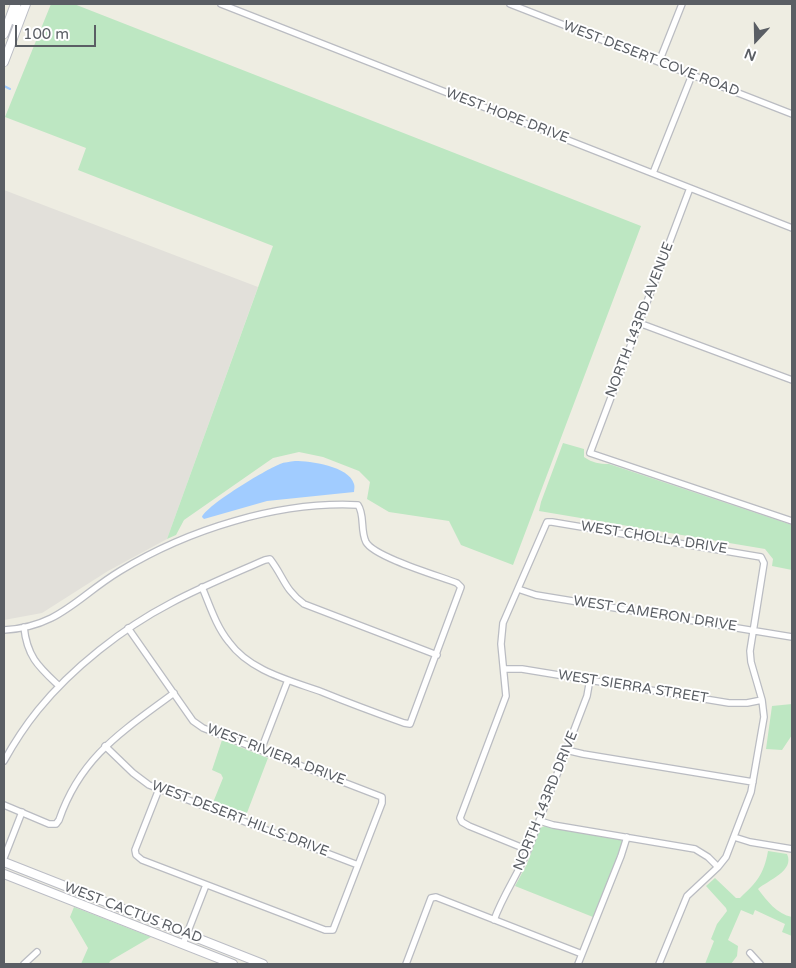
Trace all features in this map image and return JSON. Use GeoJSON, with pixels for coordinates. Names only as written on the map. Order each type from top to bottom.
{"type":"FeatureCollection","features":[{"type":"Feature","properties":{"kind":"main road"},"geometry":{"type":"LineString","coordinates":[[4,34],[15,4]]}},
{"type":"Feature","properties":{"kind":"main road"},"geometry":{"type":"LineString","coordinates":[[4,51],[18,14],[15,4]]}},
{"type":"Feature","properties":{"kind":"main road"},"geometry":{"type":"LineString","coordinates":[[4,62],[26,4]]}},
{"type":"Feature","properties":{"kind":"main road","name":"WEST CACTUS ROAD"},"geometry":{"type":"LineString","coordinates":[[4,862],[263,964]]}},
{"type":"Feature","properties":{"kind":"main road","name":"WEST CACTUS ROAD"},"geometry":{"type":"LineString","coordinates":[[4,874],[233,964]]}},
{"type":"Feature","properties":{"kind":"street","name":"WEST HOPE DRIVE"},"geometry":{"type":"LineString","coordinates":[[222,4],[792,228]]}},
{"type":"Feature","properties":{"kind":"street","name":"WEST DESERT COVE ROAD"},"geometry":{"type":"LineString","coordinates":[[510,4],[792,114]]}},
{"type":"Feature","properties":{"kind":"street"},"geometry":{"type":"LineString","coordinates":[[659,62],[682,4]]}},
{"type":"Feature","properties":{"kind":"street"},"geometry":{"type":"LineString","coordinates":[[653,174],[692,75]]}},
{"type":"Feature","properties":{"kind":"street","name":"NORTH 143RD AVENUE"},"geometry":{"type":"LineString","coordinates":[[690,188],[590,453],[792,521]]}},
{"type":"Feature","properties":{"kind":"street"},"geometry":{"type":"LineString","coordinates":[[639,322],[792,380]]}},
{"type":"Feature","properties":{"kind":"street"},"geometry":{"type":"LineString","coordinates":[[4,630],[51,620],[118,572],[156,552],[202,532],[238,520],[303,508],[358,505],[361,510],[362,529],[365,540],[373,550],[457,583],[461,587],[410,724],[404,724],[288,680],[254,665],[229,643],[218,624],[202,587]]}},
{"type":"Feature","properties":{"kind":"street","name":"WEST CHOLLA DRIVE"},"geometry":{"type":"LineString","coordinates":[[518,588],[547,522],[761,557],[764,563],[753,631]]}},
{"type":"Feature","properties":{"kind":"street"},"geometry":{"type":"LineString","coordinates":[[4,760],[25,726],[59,686],[97,652],[128,628],[170,603],[202,587],[270,559],[291,594],[304,604],[436,655]]}},
{"type":"Feature","properties":{"kind":"street"},"geometry":{"type":"LineString","coordinates":[[518,588],[501,630],[506,696],[460,818],[462,822],[469,826],[528,850]]}},
{"type":"Feature","properties":{"kind":"street","name":"WEST CAMERON DRIVE"},"geometry":{"type":"LineString","coordinates":[[518,588],[536,595],[792,637]]}},
{"type":"Feature","properties":{"kind":"street"},"geometry":{"type":"LineString","coordinates":[[24,627],[30,655],[59,686]]}},
{"type":"Feature","properties":{"kind":"street","name":"WEST RIVIERA DRIVE"},"geometry":{"type":"LineString","coordinates":[[128,628],[193,721],[203,728],[382,797],[382,803],[358,865]]}},
{"type":"Feature","properties":{"kind":"street"},"geometry":{"type":"LineString","coordinates":[[659,964],[690,891],[718,867],[726,856],[753,782],[764,717],[762,700],[750,656],[753,631]]}},
{"type":"Feature","properties":{"kind":"street","name":"WEST SIERRA STREET"},"geometry":{"type":"LineString","coordinates":[[504,669],[522,668],[729,702],[747,703],[762,700]]}},
{"type":"Feature","properties":{"kind":"street","name":"NORTH 143RD DRIVE"},"geometry":{"type":"LineString","coordinates":[[494,920],[500,903],[521,867],[540,821],[587,696],[590,679]]}},
{"type":"Feature","properties":{"kind":"street"},"geometry":{"type":"LineString","coordinates":[[261,750],[288,680]]}},
{"type":"Feature","properties":{"kind":"street"},"geometry":{"type":"LineString","coordinates":[[4,805],[49,824],[56,824],[79,778],[105,746],[174,693]]}},
{"type":"Feature","properties":{"kind":"street","name":"WEST DESERT HILLS DRIVE"},"geometry":{"type":"LineString","coordinates":[[105,746],[142,781],[158,789],[358,865]]}},
{"type":"Feature","properties":{"kind":"street"},"geometry":{"type":"LineString","coordinates":[[566,750],[753,782]]}},
{"type":"Feature","properties":{"kind":"street"},"geometry":{"type":"LineString","coordinates":[[158,789],[136,850],[136,855],[142,860],[206,885],[325,930],[333,930],[358,865]]}},
{"type":"Feature","properties":{"kind":"street"},"geometry":{"type":"LineString","coordinates":[[4,858],[22,812]]}},
{"type":"Feature","properties":{"kind":"street"},"geometry":{"type":"LineString","coordinates":[[540,821],[553,825],[695,849],[708,856],[718,867]]}},
{"type":"Feature","properties":{"kind":"street"},"geometry":{"type":"LineString","coordinates":[[578,964],[627,837]]}},
{"type":"Feature","properties":{"kind":"street"},"geometry":{"type":"LineString","coordinates":[[734,837],[750,842],[792,849]]}},
{"type":"Feature","properties":{"kind":"street"},"geometry":{"type":"LineString","coordinates":[[184,944],[206,885]]}},
{"type":"Feature","properties":{"kind":"street"},"geometry":{"type":"LineString","coordinates":[[406,964],[432,898],[436,897],[582,954]]}},
{"type":"Feature","properties":{"kind":"street"},"geometry":{"type":"LineString","coordinates":[[24,964],[37,952]]}},
{"type":"Feature","properties":{"kind":"street"},"geometry":{"type":"LineString","coordinates":[[750,953],[760,964]]}},
{"type":"Feature","properties":{"kind":"shaded area"},"geometry":{"type":"Polygon","coordinates":[[[4,190],[258,287],[167,539],[108,571],[42,613],[4,620],[4,190]]]}},
{"type":"Feature","properties":{"kind":"green space"},"geometry":{"type":"Polygon","coordinates":[[[51,4],[74,4],[641,226],[513,565],[461,545],[449,521],[389,512],[367,499],[370,482],[359,471],[323,457],[299,452],[273,458],[184,520],[176,535],[167,539],[273,246],[78,170],[86,148],[5,117],[51,4]]]}},
{"type":"Feature","properties":{"kind":"green space"},"geometry":{"type":"Polygon","coordinates":[[[563,443],[584,449],[584,457],[593,462],[609,464],[792,525],[792,570],[772,566],[773,559],[765,549],[539,511],[563,443]]]}},
{"type":"Feature","properties":{"kind":"green space"},"geometry":{"type":"Polygon","coordinates":[[[792,704],[792,735],[782,750],[766,749],[772,706],[792,704]]]}},
{"type":"Feature","properties":{"kind":"green space"},"geometry":{"type":"Polygon","coordinates":[[[222,740],[268,758],[245,818],[212,805],[223,778],[221,774],[212,770],[222,740]]]}},
{"type":"Feature","properties":{"kind":"green space"},"geometry":{"type":"Polygon","coordinates":[[[545,826],[621,839],[624,843],[593,917],[515,886],[527,864],[540,828],[545,826]]]}},
{"type":"Feature","properties":{"kind":"green space"},"geometry":{"type":"Polygon","coordinates":[[[768,851],[787,854],[787,865],[784,870],[758,889],[777,910],[792,917],[792,936],[782,932],[785,924],[755,910],[753,915],[741,910],[728,940],[738,946],[737,956],[731,964],[705,964],[714,941],[711,939],[717,924],[727,911],[706,886],[715,878],[736,898],[740,898],[759,877],[768,851]]]}},
{"type":"Feature","properties":{"kind":"green space"},"geometry":{"type":"Polygon","coordinates":[[[74,907],[151,937],[110,961],[109,964],[81,964],[88,948],[70,917],[74,907]]]}},
{"type":"Feature","properties":{"kind":"water"},"geometry":{"type":"Polygon","coordinates":[[[295,461],[328,466],[345,473],[354,484],[354,492],[267,501],[204,519],[202,517],[214,504],[250,480],[280,464],[295,461]]]}},
{"type":"Feature","properties":{"kind":"waterway"},"geometry":{"type":"LineString","coordinates":[[4,86],[10,89]]}}]}
